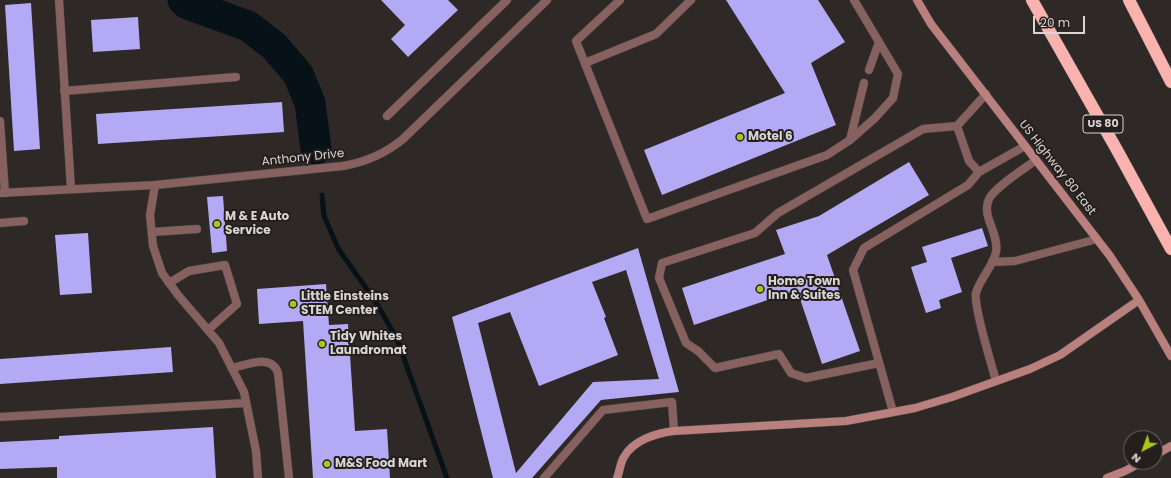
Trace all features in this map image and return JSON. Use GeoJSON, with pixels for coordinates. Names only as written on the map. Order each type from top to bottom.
{"type":"FeatureCollection","features":[{"type":"Feature","properties":{"kind":"highway","name":"US 80"},"geometry":{"type":"LineString","coordinates":[[1032,0],[1171,249]]}},
{"type":"Feature","properties":{"kind":"highway"},"geometry":{"type":"LineString","coordinates":[[1129,0],[1171,82]]}},
{"type":"Feature","properties":{"kind":"main road","name":"US Highway 80 East"},"geometry":{"type":"LineString","coordinates":[[917,0],[931,24],[1110,256],[1139,300],[1171,356]]}},
{"type":"Feature","properties":{"kind":"main road"},"geometry":{"type":"LineString","coordinates":[[618,477],[624,456],[644,438],[650,436],[674,431],[846,421],[915,408],[952,397],[1030,369],[1060,355],[1139,300]]}},
{"type":"Feature","properties":{"kind":"main road"},"geometry":{"type":"LineString","coordinates":[[1107,478],[1127,470]]}},
{"type":"Feature","properties":{"kind":"street"},"geometry":{"type":"LineString","coordinates":[[59,0],[71,189]]}},
{"type":"Feature","properties":{"kind":"street"},"geometry":{"type":"LineString","coordinates":[[387,116],[507,0]]}},
{"type":"Feature","properties":{"kind":"street","name":"Anthony Drive"},"geometry":{"type":"LineString","coordinates":[[2,193],[155,185],[360,163],[390,149],[403,139],[547,0]]}},
{"type":"Feature","properties":{"kind":"street"},"geometry":{"type":"LineString","coordinates":[[620,0],[576,41],[647,220],[828,155],[850,140],[875,118],[893,98],[898,74],[854,0]]}},
{"type":"Feature","properties":{"kind":"street"},"geometry":{"type":"LineString","coordinates":[[585,63],[656,34],[692,0]]}},
{"type":"Feature","properties":{"kind":"street"},"geometry":{"type":"LineString","coordinates":[[869,70],[879,42]]}},
{"type":"Feature","properties":{"kind":"street"},"geometry":{"type":"LineString","coordinates":[[64,91],[236,78]]}},
{"type":"Feature","properties":{"kind":"street"},"geometry":{"type":"LineString","coordinates":[[850,140],[864,83]]}},
{"type":"Feature","properties":{"kind":"street"},"geometry":{"type":"LineString","coordinates":[[880,363],[806,378],[791,373],[779,354],[715,368],[698,351],[686,343],[659,278],[662,263],[754,233],[778,213],[923,129],[957,126],[986,94]]}},
{"type":"Feature","properties":{"kind":"street"},"geometry":{"type":"LineString","coordinates":[[0,121],[2,193]]}},
{"type":"Feature","properties":{"kind":"street"},"geometry":{"type":"LineString","coordinates":[[957,126],[969,161],[979,172]]}},
{"type":"Feature","properties":{"kind":"street"},"geometry":{"type":"LineString","coordinates":[[893,412],[853,270],[864,248],[968,185],[979,172],[1025,146]]}},
{"type":"Feature","properties":{"kind":"street"},"geometry":{"type":"LineString","coordinates":[[996,381],[975,297],[980,283],[992,262],[996,251],[996,241],[986,213],[990,198],[999,188],[1036,160]]}},
{"type":"Feature","properties":{"kind":"street"},"geometry":{"type":"LineString","coordinates":[[155,185],[150,214],[153,246],[162,273],[219,343],[244,392],[256,450],[258,478]]}},
{"type":"Feature","properties":{"kind":"street"},"geometry":{"type":"LineString","coordinates":[[0,223],[24,221]]}},
{"type":"Feature","properties":{"kind":"street"},"geometry":{"type":"LineString","coordinates":[[152,232],[196,229]]}},
{"type":"Feature","properties":{"kind":"street"},"geometry":{"type":"LineString","coordinates":[[992,262],[1015,261],[1097,239]]}},
{"type":"Feature","properties":{"kind":"street"},"geometry":{"type":"LineString","coordinates":[[169,283],[189,271],[225,265],[237,304],[208,330]]}},
{"type":"Feature","properties":{"kind":"street"},"geometry":{"type":"LineString","coordinates":[[232,368],[263,361],[270,363],[276,368],[278,373],[289,478]]}},
{"type":"Feature","properties":{"kind":"street"},"geometry":{"type":"LineString","coordinates":[[544,478],[603,410],[672,402],[674,431]]}},
{"type":"Feature","properties":{"kind":"street"},"geometry":{"type":"LineString","coordinates":[[0,416],[246,403]]}},
{"type":"Feature","properties":{"kind":"building"},"geometry":{"type":"Polygon","coordinates":[[[381,0],[448,0],[458,10],[408,57],[391,39],[405,25],[381,0]]]}},
{"type":"Feature","properties":{"kind":"building"},"geometry":{"type":"Polygon","coordinates":[[[726,0],[818,0],[845,42],[811,63],[836,125],[662,195],[644,150],[785,93],[726,0]]]}},
{"type":"Feature","properties":{"kind":"building"},"geometry":{"type":"Polygon","coordinates":[[[31,3],[40,149],[14,151],[5,5],[31,3]]]}},
{"type":"Feature","properties":{"kind":"building"},"geometry":{"type":"Polygon","coordinates":[[[138,17],[140,49],[93,52],[91,20],[138,17]]]}},
{"type":"Feature","properties":{"kind":"building"},"geometry":{"type":"Polygon","coordinates":[[[282,102],[284,132],[98,144],[96,114],[282,102]]]}},
{"type":"Feature","properties":{"kind":"building","name":"Home Town Inn & Suites"},"geometry":{"type":"Polygon","coordinates":[[[909,162],[929,195],[827,255],[860,351],[822,364],[797,290],[694,325],[682,288],[785,254],[776,230],[819,216],[909,162]]]}},
{"type":"Feature","properties":{"kind":"building","name":"M & E Auto Service"},"geometry":{"type":"Polygon","coordinates":[[[223,196],[227,251],[212,253],[207,197],[223,196]]]}},
{"type":"Feature","properties":{"kind":"building"},"geometry":{"type":"Polygon","coordinates":[[[982,228],[988,246],[951,258],[962,292],[939,300],[941,308],[926,313],[911,267],[927,262],[922,247],[982,228]]]}},
{"type":"Feature","properties":{"kind":"building"},"geometry":{"type":"Polygon","coordinates":[[[88,233],[92,293],[60,295],[55,235],[88,233]]]}},
{"type":"Feature","properties":{"kind":"building"},"geometry":{"type":"Polygon","coordinates":[[[638,248],[679,392],[601,400],[532,478],[493,478],[452,317],[638,248]],[[626,270],[592,282],[606,317],[604,318],[618,355],[539,386],[510,312],[478,323],[516,473],[593,382],[659,379],[626,270]]]}},
{"type":"Feature","properties":{"kind":"building"},"geometry":{"type":"Polygon","coordinates":[[[326,284],[329,325],[348,324],[355,431],[387,429],[390,478],[313,478],[303,321],[259,324],[257,289],[326,284]]]}},
{"type":"Feature","properties":{"kind":"building"},"geometry":{"type":"Polygon","coordinates":[[[171,347],[173,372],[0,384],[0,359],[171,347]]]}},
{"type":"Feature","properties":{"kind":"building"},"geometry":{"type":"Polygon","coordinates":[[[213,427],[216,478],[57,478],[57,467],[0,469],[0,442],[59,439],[59,436],[213,427]]]}},
{"type":"Feature","properties":{"kind":"waterway"},"geometry":{"type":"LineString","coordinates":[[183,0],[187,4],[248,26],[274,46],[298,74],[310,103],[316,149]]}},
{"type":"Feature","properties":{"kind":"waterway"},"geometry":{"type":"LineString","coordinates":[[322,195],[324,216],[339,250],[374,299],[397,339],[447,478]]}},
{"type":"Feature","properties":{"kind":"place","name":"Motel 6"},"geometry":{"type":"Point","coordinates":[740,137]}},
{"type":"Feature","properties":{"kind":"place","name":"M & E Auto Service"},"geometry":{"type":"Point","coordinates":[217,224]}},
{"type":"Feature","properties":{"kind":"place","name":"Home Town Inn & Suites"},"geometry":{"type":"Point","coordinates":[760,289]}},
{"type":"Feature","properties":{"kind":"place","name":"Little Einsteins STEM Center"},"geometry":{"type":"Point","coordinates":[293,304]}},
{"type":"Feature","properties":{"kind":"place","name":"Tidy Whites Laundromat"},"geometry":{"type":"Point","coordinates":[322,344]}},
{"type":"Feature","properties":{"kind":"place","name":"M&S Food Mart"},"geometry":{"type":"Point","coordinates":[327,464]}}]}
